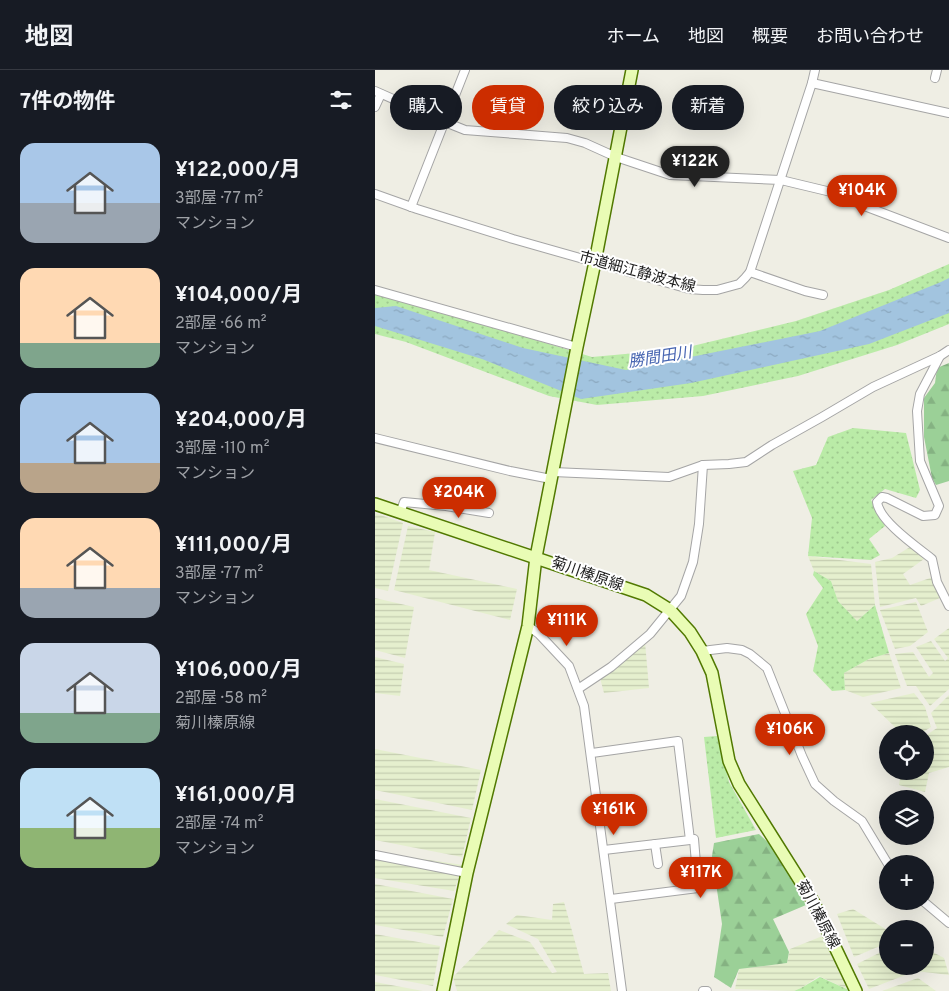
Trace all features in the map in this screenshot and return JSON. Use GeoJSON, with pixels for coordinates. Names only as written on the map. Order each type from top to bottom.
{"type":"FeatureCollection","features":[{"type":"Feature","properties":{"kind":"main road","name":"菊川榛原線"},"geometry":{"type":"LineString","coordinates":[[632,70],[536,557],[646,595],[670,610],[690,632],[702,651],[712,674],[729,761],[739,784],[813,903],[856,991]]}},
{"type":"Feature","properties":{"kind":"main road"},"geometry":{"type":"LineString","coordinates":[[375,504],[536,557],[528,626],[467,873],[443,991]]}},
{"type":"Feature","properties":{"kind":"street"},"geometry":{"type":"LineString","coordinates":[[459,85],[465,70]]}},
{"type":"Feature","properties":{"kind":"street"},"geometry":{"type":"LineString","coordinates":[[815,70],[750,272],[823,296]]}},
{"type":"Feature","properties":{"kind":"street"},"geometry":{"type":"LineString","coordinates":[[812,83],[949,113]]}},
{"type":"Feature","properties":{"kind":"street"},"geometry":{"type":"LineString","coordinates":[[375,107],[378,93],[390,98]]}},
{"type":"Feature","properties":{"kind":"street"},"geometry":{"type":"LineString","coordinates":[[462,129],[567,138],[670,175],[781,180],[831,192],[949,238]]}},
{"type":"Feature","properties":{"kind":"street"},"geometry":{"type":"LineString","coordinates":[[411,207],[442,130]]}},
{"type":"Feature","properties":{"kind":"street","name":"市道細江静波本線"},"geometry":{"type":"LineString","coordinates":[[375,194],[513,239],[680,286],[703,290],[717,290],[739,284],[750,272]]}},
{"type":"Feature","properties":{"kind":"street"},"geometry":{"type":"LineString","coordinates":[[375,290],[577,347]]}},
{"type":"Feature","properties":{"kind":"street"},"geometry":{"type":"LineString","coordinates":[[375,438],[510,471],[552,476],[669,477],[703,465],[746,462],[873,387],[949,350]]}},
{"type":"Feature","properties":{"kind":"street"},"geometry":{"type":"LineString","coordinates":[[940,356],[920,394],[917,411],[920,461],[939,506],[935,515],[923,516],[882,497],[877,502],[877,507],[902,536],[932,558],[937,582],[949,606]]}},
{"type":"Feature","properties":{"kind":"street"},"geometry":{"type":"LineString","coordinates":[[578,689],[618,661],[650,634],[681,596],[693,562],[699,524],[703,465]]}},
{"type":"Feature","properties":{"kind":"street"},"geometry":{"type":"LineString","coordinates":[[400,513],[404,502],[489,513]]}},
{"type":"Feature","properties":{"kind":"street"},"geometry":{"type":"LineString","coordinates":[[528,626],[539,634],[569,666],[584,706],[622,991]]}},
{"type":"Feature","properties":{"kind":"street"},"geometry":{"type":"LineString","coordinates":[[702,651],[727,648],[742,650],[767,668],[815,784],[861,821],[882,855]]}},
{"type":"Feature","properties":{"kind":"street"},"geometry":{"type":"LineString","coordinates":[[591,753],[678,742],[690,840]]}},
{"type":"Feature","properties":{"kind":"street"},"geometry":{"type":"LineString","coordinates":[[604,850],[694,839],[698,888],[611,899]]}},
{"type":"Feature","properties":{"kind":"street"},"geometry":{"type":"LineString","coordinates":[[655,844],[658,864]]}},
{"type":"Feature","properties":{"kind":"street"},"geometry":{"type":"LineString","coordinates":[[375,855],[467,873]]}},
{"type":"Feature","properties":{"kind":"street"},"geometry":{"type":"LineString","coordinates":[[933,910],[949,924]]}},
{"type":"Feature","properties":{"kind":"green space"},"geometry":{"type":"Polygon","coordinates":[[[949,264],[949,324],[897,345],[798,376],[703,396],[597,405],[549,396],[406,342],[375,334],[375,293],[384,294],[592,357],[680,349],[796,321],[889,290],[949,264]]]}},
{"type":"Feature","properties":{"kind":"green space"},"geometry":{"type":"Polygon","coordinates":[[[949,363],[949,481],[936,485],[932,478],[924,437],[924,398],[935,383],[937,368],[949,363]]]}},
{"type":"Feature","properties":{"kind":"green space"},"geometry":{"type":"Polygon","coordinates":[[[853,428],[906,433],[920,490],[916,498],[885,489],[871,500],[885,526],[869,539],[880,555],[871,560],[808,556],[812,518],[793,471],[816,465],[828,437],[853,428]]]}},
{"type":"Feature","properties":{"kind":"green space"},"geometry":{"type":"Polygon","coordinates":[[[375,513],[403,523],[388,591],[375,588],[375,513]]]}},
{"type":"Feature","properties":{"kind":"green space"},"geometry":{"type":"Polygon","coordinates":[[[408,526],[435,532],[429,570],[517,589],[510,620],[394,590],[408,526]]]}},
{"type":"Feature","properties":{"kind":"green space"},"geometry":{"type":"Polygon","coordinates":[[[910,547],[924,559],[903,574],[910,585],[933,577],[940,598],[921,606],[916,598],[880,607],[875,562],[892,558],[910,547]]]}},
{"type":"Feature","properties":{"kind":"green space"},"geometry":{"type":"Polygon","coordinates":[[[808,556],[871,564],[875,605],[857,621],[838,601],[831,581],[814,571],[808,556]]]}},
{"type":"Feature","properties":{"kind":"green space"},"geometry":{"type":"Polygon","coordinates":[[[814,571],[831,581],[838,601],[857,621],[875,605],[889,653],[869,659],[844,673],[845,690],[832,691],[813,671],[818,646],[806,614],[823,588],[813,575],[814,571]]]}},
{"type":"Feature","properties":{"kind":"green space"},"geometry":{"type":"Polygon","coordinates":[[[375,598],[414,607],[405,658],[375,650],[375,598]]]}},
{"type":"Feature","properties":{"kind":"green space"},"geometry":{"type":"Polygon","coordinates":[[[916,602],[928,632],[910,646],[895,649],[880,610],[916,602]]]}},
{"type":"Feature","properties":{"kind":"green space"},"geometry":{"type":"Polygon","coordinates":[[[949,628],[949,689],[930,706],[916,686],[907,686],[895,654],[913,652],[929,677],[933,673],[916,647],[931,641],[945,661],[948,658],[934,639],[949,628]]]}},
{"type":"Feature","properties":{"kind":"green space"},"geometry":{"type":"Polygon","coordinates":[[[645,642],[649,688],[604,693],[600,678],[645,642]]]}},
{"type":"Feature","properties":{"kind":"green space"},"geometry":{"type":"Polygon","coordinates":[[[889,653],[901,688],[863,697],[845,690],[844,673],[869,659],[889,653]]]}},
{"type":"Feature","properties":{"kind":"green space"},"geometry":{"type":"Polygon","coordinates":[[[375,657],[404,664],[400,696],[375,693],[375,657]]]}},
{"type":"Feature","properties":{"kind":"green space"},"geometry":{"type":"Polygon","coordinates":[[[914,693],[925,707],[930,725],[893,725],[870,703],[914,693]]]}},
{"type":"Feature","properties":{"kind":"green space"},"geometry":{"type":"Polygon","coordinates":[[[949,695],[949,767],[934,772],[934,730],[937,728],[931,713],[949,695]]]}},
{"type":"Feature","properties":{"kind":"green space"},"geometry":{"type":"Polygon","coordinates":[[[717,736],[729,782],[756,830],[716,838],[704,737],[717,736]]]}},
{"type":"Feature","properties":{"kind":"green space"},"geometry":{"type":"Polygon","coordinates":[[[375,749],[481,770],[472,810],[375,790],[375,749]]]}},
{"type":"Feature","properties":{"kind":"green space"},"geometry":{"type":"Polygon","coordinates":[[[900,780],[928,780],[925,790],[899,785],[900,780]]]}},
{"type":"Feature","properties":{"kind":"green space"},"geometry":{"type":"Polygon","coordinates":[[[375,799],[471,818],[462,857],[375,840],[375,799]]]}},
{"type":"Feature","properties":{"kind":"green space"},"geometry":{"type":"Polygon","coordinates":[[[759,834],[779,853],[806,905],[773,919],[789,952],[787,963],[739,969],[731,988],[714,977],[722,924],[712,856],[714,843],[759,834]]]}},
{"type":"Feature","properties":{"kind":"green space"},"geometry":{"type":"Polygon","coordinates":[[[375,852],[463,865],[454,891],[375,878],[375,852]]]}},
{"type":"Feature","properties":{"kind":"green space"},"geometry":{"type":"Polygon","coordinates":[[[375,884],[453,899],[443,937],[375,925],[375,884]]]}},
{"type":"Feature","properties":{"kind":"green space"},"geometry":{"type":"Polygon","coordinates":[[[564,902],[584,974],[608,973],[611,991],[457,991],[453,977],[499,930],[530,942],[552,973],[557,972],[538,939],[506,924],[517,915],[552,920],[553,904],[564,902]]]}},
{"type":"Feature","properties":{"kind":"green space"},"geometry":{"type":"Polygon","coordinates":[[[853,909],[879,925],[879,946],[854,957],[837,914],[853,909]]]}},
{"type":"Feature","properties":{"kind":"green space"},"geometry":{"type":"Polygon","coordinates":[[[375,934],[440,946],[433,986],[375,975],[375,934]]]}},
{"type":"Feature","properties":{"kind":"green space"},"geometry":{"type":"Polygon","coordinates":[[[825,935],[851,991],[819,976],[794,991],[735,989],[739,969],[787,963],[790,949],[825,935]]]}},
{"type":"Feature","properties":{"kind":"green space"},"geometry":{"type":"Polygon","coordinates":[[[879,953],[879,975],[906,975],[869,989],[857,964],[879,953]]]}},
{"type":"Feature","properties":{"kind":"green space"},"geometry":{"type":"Polygon","coordinates":[[[934,953],[944,958],[949,975],[934,973],[934,953]]]}},
{"type":"Feature","properties":{"kind":"green space"},"geometry":{"type":"Polygon","coordinates":[[[820,977],[851,991],[794,991],[820,977]]]}},
{"type":"Feature","properties":{"kind":"green space"},"geometry":{"type":"Polygon","coordinates":[[[918,978],[936,991],[882,991],[918,978]]]}},
{"type":"Feature","properties":{"kind":"green space"},"geometry":{"type":"Polygon","coordinates":[[[375,982],[423,991],[375,991],[375,982]]]}},
{"type":"Feature","properties":{"kind":"water"},"geometry":{"type":"Polygon","coordinates":[[[949,278],[949,313],[869,344],[691,383],[581,399],[482,359],[375,326],[375,308],[396,306],[523,348],[626,370],[820,331],[949,278]]]}},
{"type":"Feature","properties":{"kind":"water label","name":"勝間田川"},"geometry":{"type":"Point","coordinates":[660,358]}}]}
